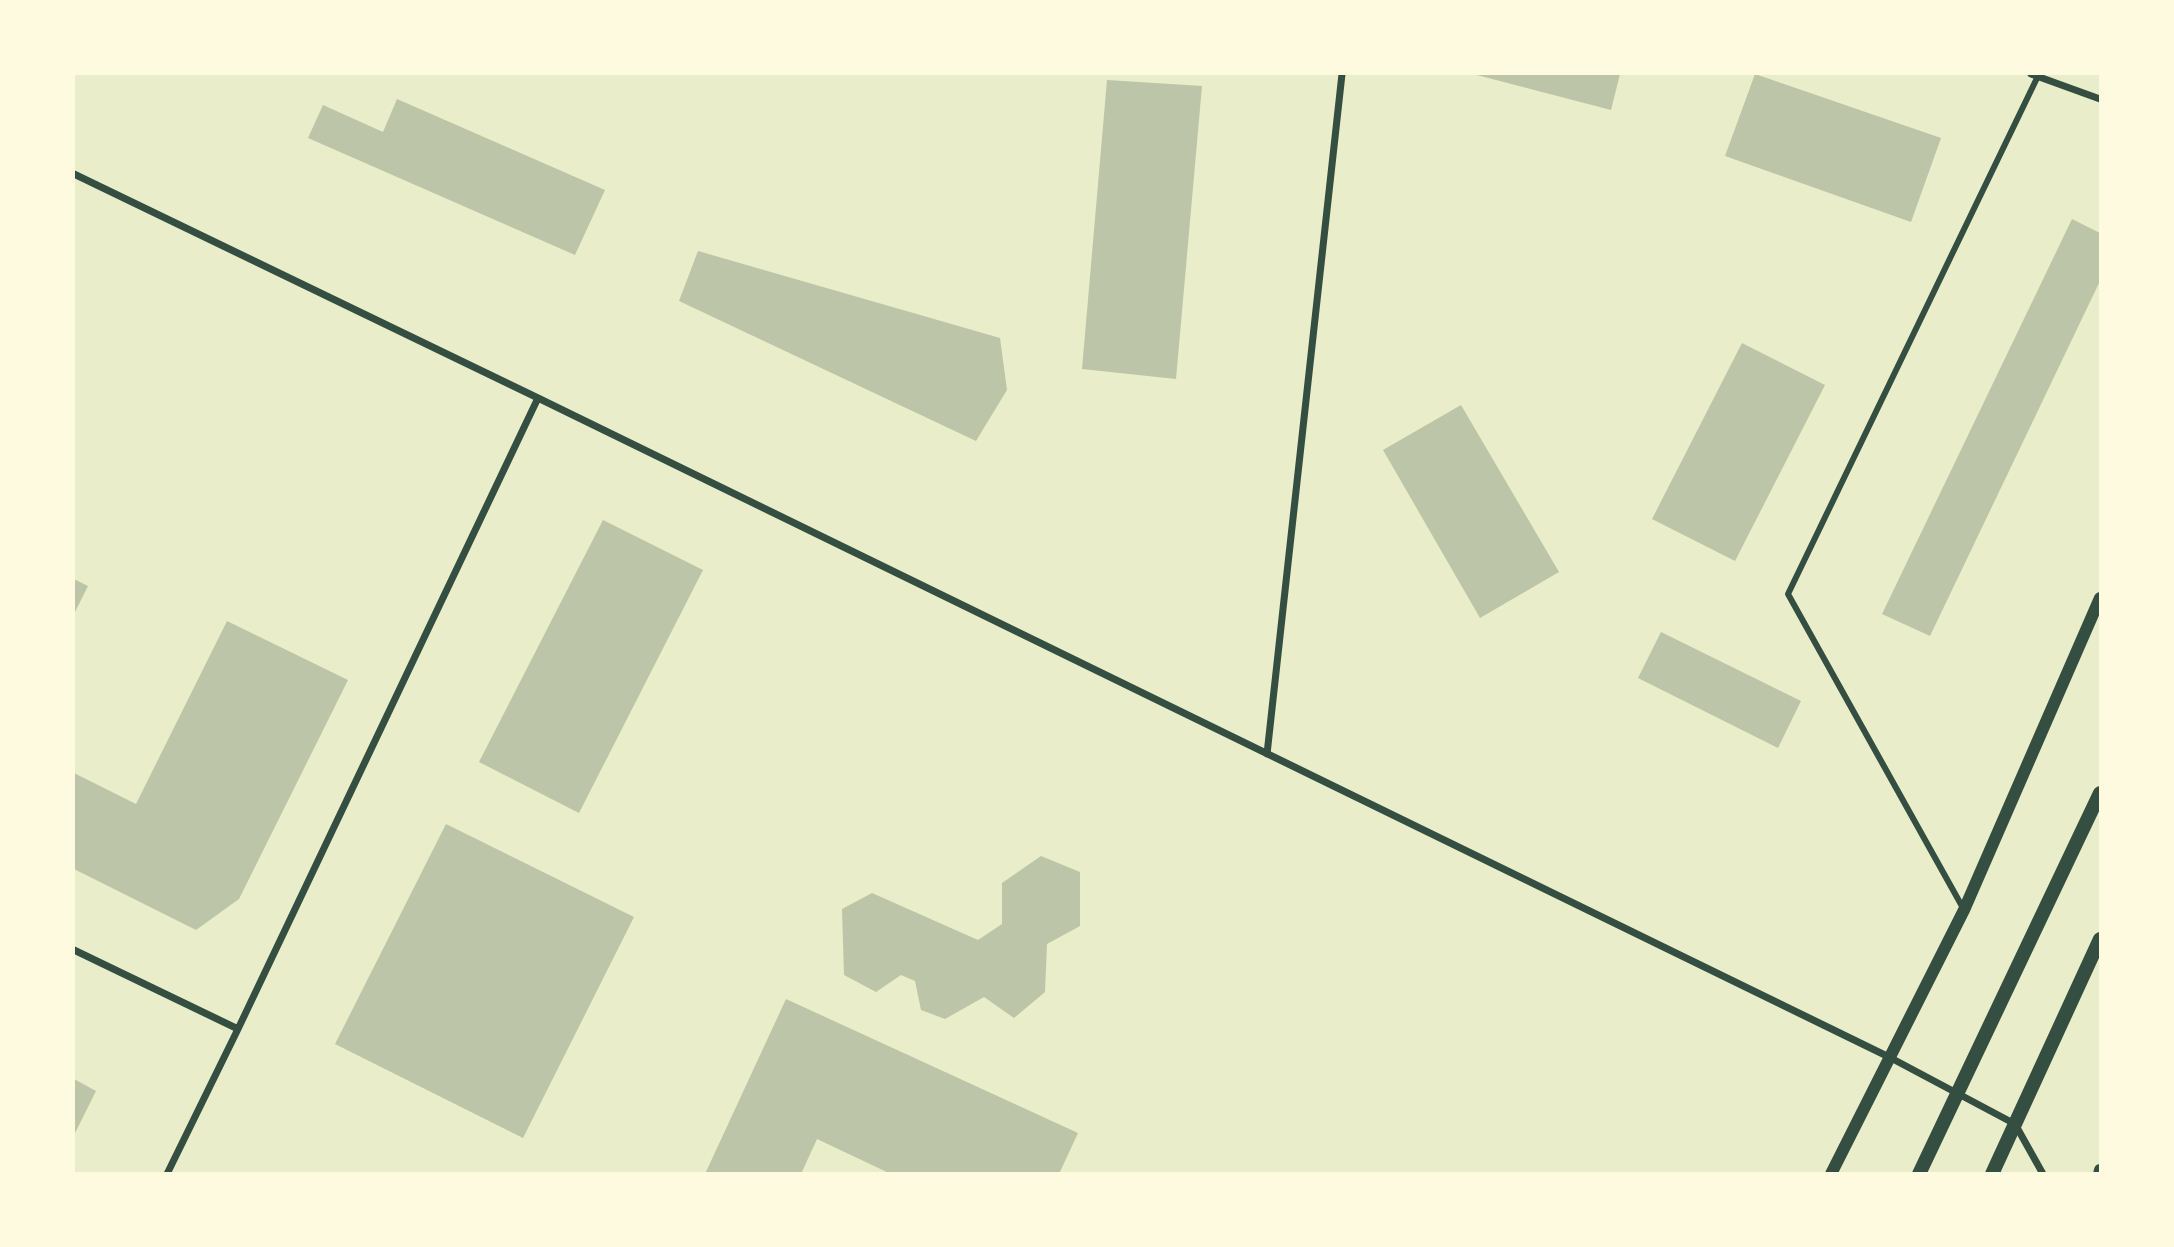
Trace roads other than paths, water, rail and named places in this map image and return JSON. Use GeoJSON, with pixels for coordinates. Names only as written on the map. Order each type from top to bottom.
{"type":"FeatureCollection","features":[{"type":"Feature","properties":{"kind":"main road"},"geometry":{"type":"LineString","coordinates":[[1919,1174],[2101,793]]}},
{"type":"Feature","properties":{"kind":"main road"},"geometry":{"type":"LineString","coordinates":[[1992,1174],[2101,939]]}},
{"type":"Feature","properties":{"kind":"street"},"geometry":{"type":"LineString","coordinates":[[1267,754],[1342,74]]}},
{"type":"Feature","properties":{"kind":"street"},"geometry":{"type":"LineString","coordinates":[[1964,910],[1788,594],[2035,75],[2101,99]]}},
{"type":"Feature","properties":{"kind":"street"},"geometry":{"type":"LineString","coordinates":[[74,174],[1889,1057],[2015,1124],[2043,1174]]}},
{"type":"Feature","properties":{"kind":"street"},"geometry":{"type":"LineString","coordinates":[[167,1174],[538,398]]}},
{"type":"Feature","properties":{"kind":"street"},"geometry":{"type":"LineString","coordinates":[[1831,1174],[1964,910],[2101,598]]}},
{"type":"Feature","properties":{"kind":"street"},"geometry":{"type":"LineString","coordinates":[[74,950],[238,1029]]}}]}
